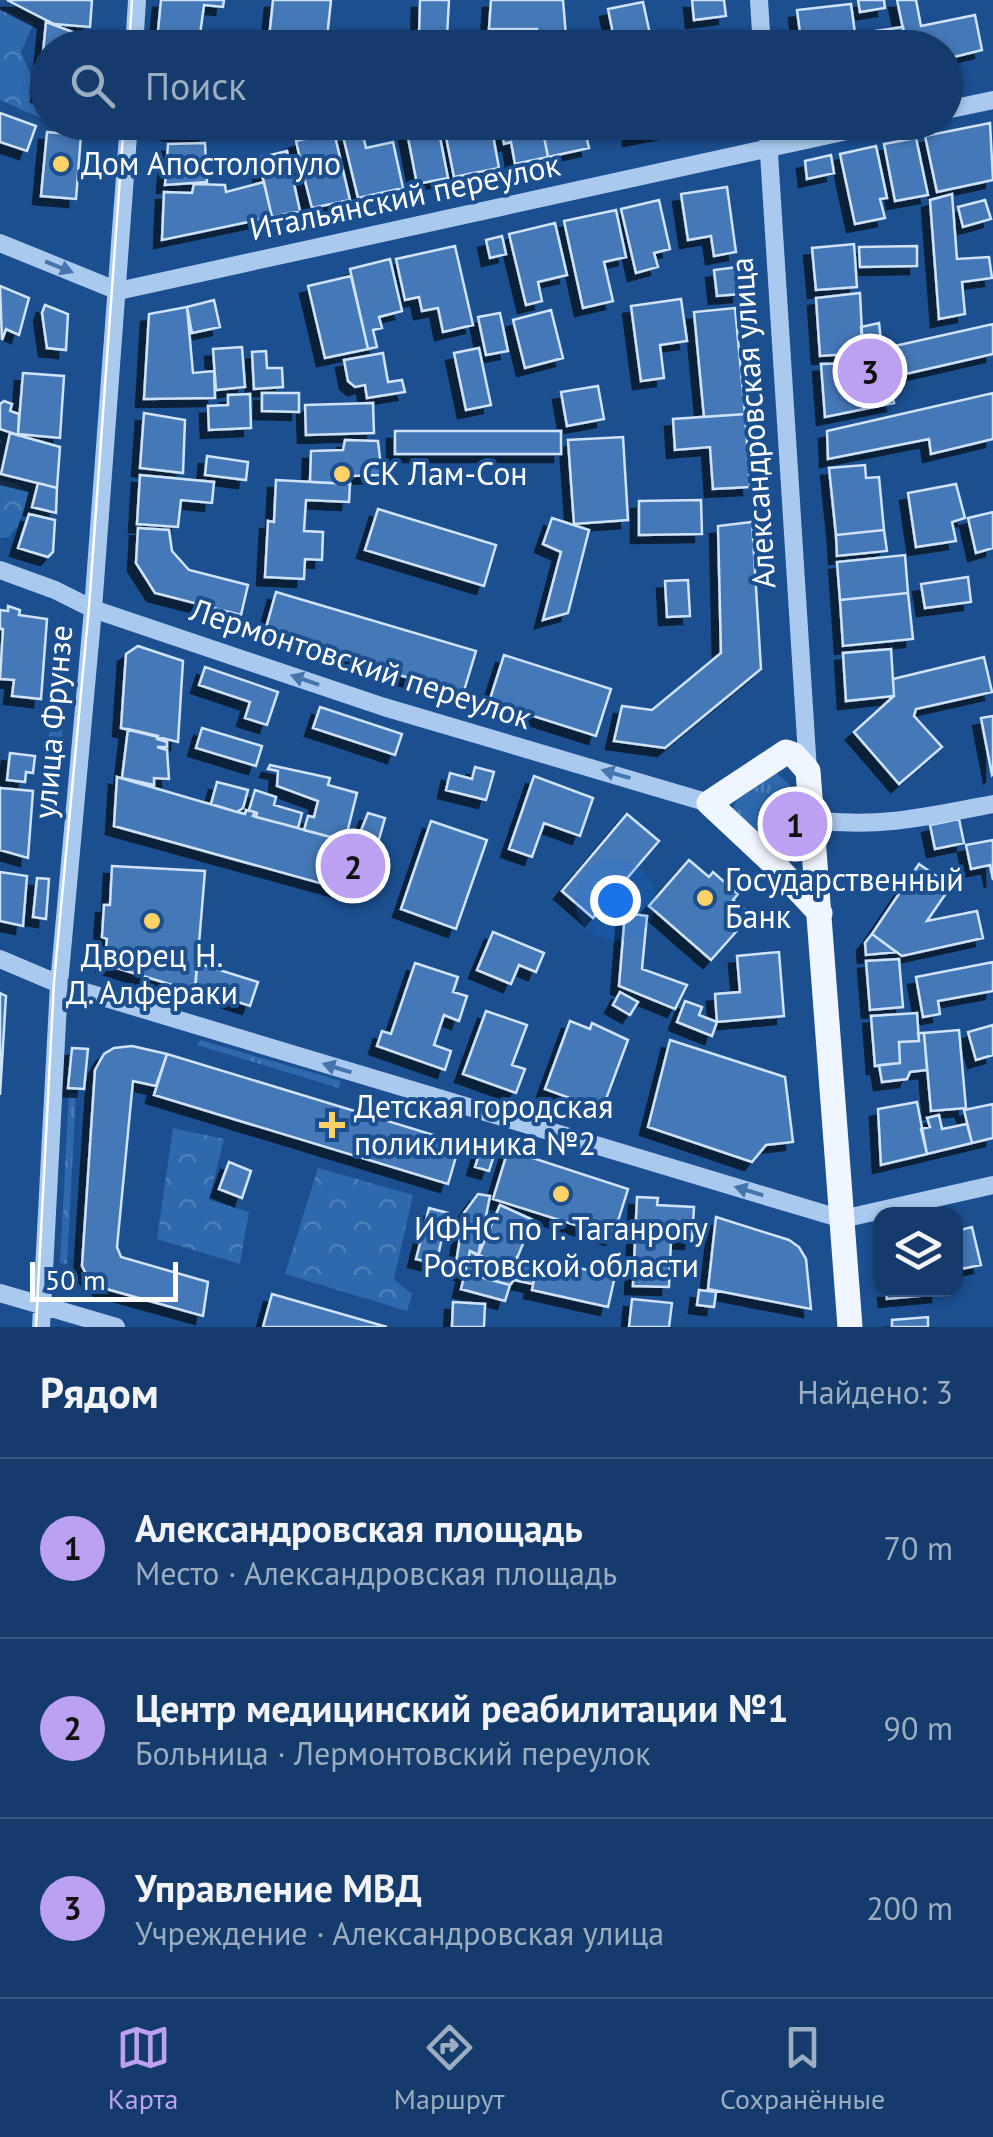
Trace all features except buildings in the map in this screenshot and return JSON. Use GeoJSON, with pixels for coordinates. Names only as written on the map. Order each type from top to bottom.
{"type":"FeatureCollection","features":[{"type":"Feature","properties":{"kind":"main road"},"geometry":{"type":"LineString","coordinates":[[820,913],[709,803],[786,752],[808,771],[820,913],[850,1327]]}},
{"type":"Feature","properties":{"kind":"main road"},"geometry":{"type":"LineString","coordinates":[[772,862],[785,866],[798,861],[813,830]]}},
{"type":"Feature","properties":{"kind":"street"},"geometry":{"type":"LineString","coordinates":[[135,30],[137,0]]}},
{"type":"Feature","properties":{"kind":"street"},"geometry":{"type":"LineString","coordinates":[[759,0],[761,30]]}},
{"type":"Feature","properties":{"kind":"street"},"geometry":{"type":"LineString","coordinates":[[963,106],[993,100]]}},
{"type":"Feature","properties":{"kind":"street","name":"улица Фрунзе"},"geometry":{"type":"LineString","coordinates":[[40,1327],[58,984],[94,609],[128,140]]}},
{"type":"Feature","properties":{"kind":"street","name":"Александровская улица"},"geometry":{"type":"LineString","coordinates":[[768,140],[808,771]]}},
{"type":"Feature","properties":{"kind":"street","name":"Итальянский переулок"},"geometry":{"type":"LineString","coordinates":[[118,291],[806,140]]}},
{"type":"Feature","properties":{"kind":"street"},"geometry":{"type":"LineString","coordinates":[[0,242],[118,291]]}},
{"type":"Feature","properties":{"kind":"street","name":"Лермонтовский переулок"},"geometry":{"type":"LineString","coordinates":[[0,570],[94,609],[384,707],[709,803]]}},
{"type":"Feature","properties":{"kind":"street"},"geometry":{"type":"LineString","coordinates":[[774,757],[804,720]]}},
{"type":"Feature","properties":{"kind":"street"},"geometry":{"type":"LineString","coordinates":[[813,830],[908,820],[993,804]]}},
{"type":"Feature","properties":{"kind":"street"},"geometry":{"type":"LineString","coordinates":[[0,959],[58,984],[842,1219],[993,1185]]}},
{"type":"Feature","properties":{"kind":"street"},"geometry":{"type":"LineString","coordinates":[[0,1293],[116,1327]]}},
{"type":"Feature","properties":{"kind":"green space"},"geometry":{"type":"Polygon","coordinates":[[[0,8],[34,23],[21,52],[30,73],[30,113],[0,100],[0,8]]]}},
{"type":"Feature","properties":{"kind":"green space"},"geometry":{"type":"Polygon","coordinates":[[[0,479],[18,484],[30,493],[18,526],[9,537],[0,538],[0,479]]]}},
{"type":"Feature","properties":{"kind":"green space"},"geometry":{"type":"Polygon","coordinates":[[[57,622],[71,627],[62,739],[49,738],[57,622]]]}},
{"type":"Feature","properties":{"kind":"green space"},"geometry":{"type":"Polygon","coordinates":[[[776,773],[791,786],[794,829],[778,844],[770,844],[732,812],[736,801],[776,773]]]}},
{"type":"Feature","properties":{"kind":"green space"},"geometry":{"type":"Polygon","coordinates":[[[200,1040],[341,1081],[339,1088],[197,1045],[200,1040]]]}},
{"type":"Feature","properties":{"kind":"green space"},"geometry":{"type":"Polygon","coordinates":[[[69,1093],[76,1094],[67,1264],[60,1263],[69,1093]]]}},
{"type":"Feature","properties":{"kind":"green space"},"geometry":{"type":"Polygon","coordinates":[[[173,1128],[224,1139],[209,1200],[249,1212],[240,1264],[157,1239],[173,1128]]]}},
{"type":"Feature","properties":{"kind":"green space"},"geometry":{"type":"Polygon","coordinates":[[[318,1168],[413,1195],[394,1279],[412,1294],[407,1311],[285,1274],[318,1168]]]}},
{"type":"Feature","properties":{"kind":"tram line"},"geometry":{"type":"LineString","coordinates":[[130,30],[132,0]]}},
{"type":"Feature","properties":{"kind":"tram line"},"geometry":{"type":"LineString","coordinates":[[36,1327],[54,982],[89,607],[123,140]]}},
{"type":"Feature","properties":{"kind":"place","name":"Дом Апостолопуло"},"geometry":{"type":"Point","coordinates":[61,164]}},
{"type":"Feature","properties":{"kind":"place","name":"Управление МВД"},"geometry":{"type":"Point","coordinates":[870,371]}},
{"type":"Feature","properties":{"kind":"place","name":"СК Лам-Сон"},"geometry":{"type":"Point","coordinates":[342,474]}},
{"type":"Feature","properties":{"kind":"place","name":"Александровская площадь"},"geometry":{"type":"Point","coordinates":[795,824]}},
{"type":"Feature","properties":{"kind":"place","name":"Центр медицинский реабилитации №1"},"geometry":{"type":"Point","coordinates":[353,866]}},
{"type":"Feature","properties":{"kind":"place","name":"Государственный Банк"},"geometry":{"type":"Point","coordinates":[705,898]}},
{"type":"Feature","properties":{"kind":"place","name":"Дворец Н. Д. Алфераки"},"geometry":{"type":"Point","coordinates":[152,921]}},
{"type":"Feature","properties":{"kind":"place","name":"Детская городская поликлиника №2"},"geometry":{"type":"Point","coordinates":[332,1125]}},
{"type":"Feature","properties":{"kind":"place","name":"ИФНС по г. Таганрогу Ростовской области"},"geometry":{"type":"Point","coordinates":[561,1194]}}]}
